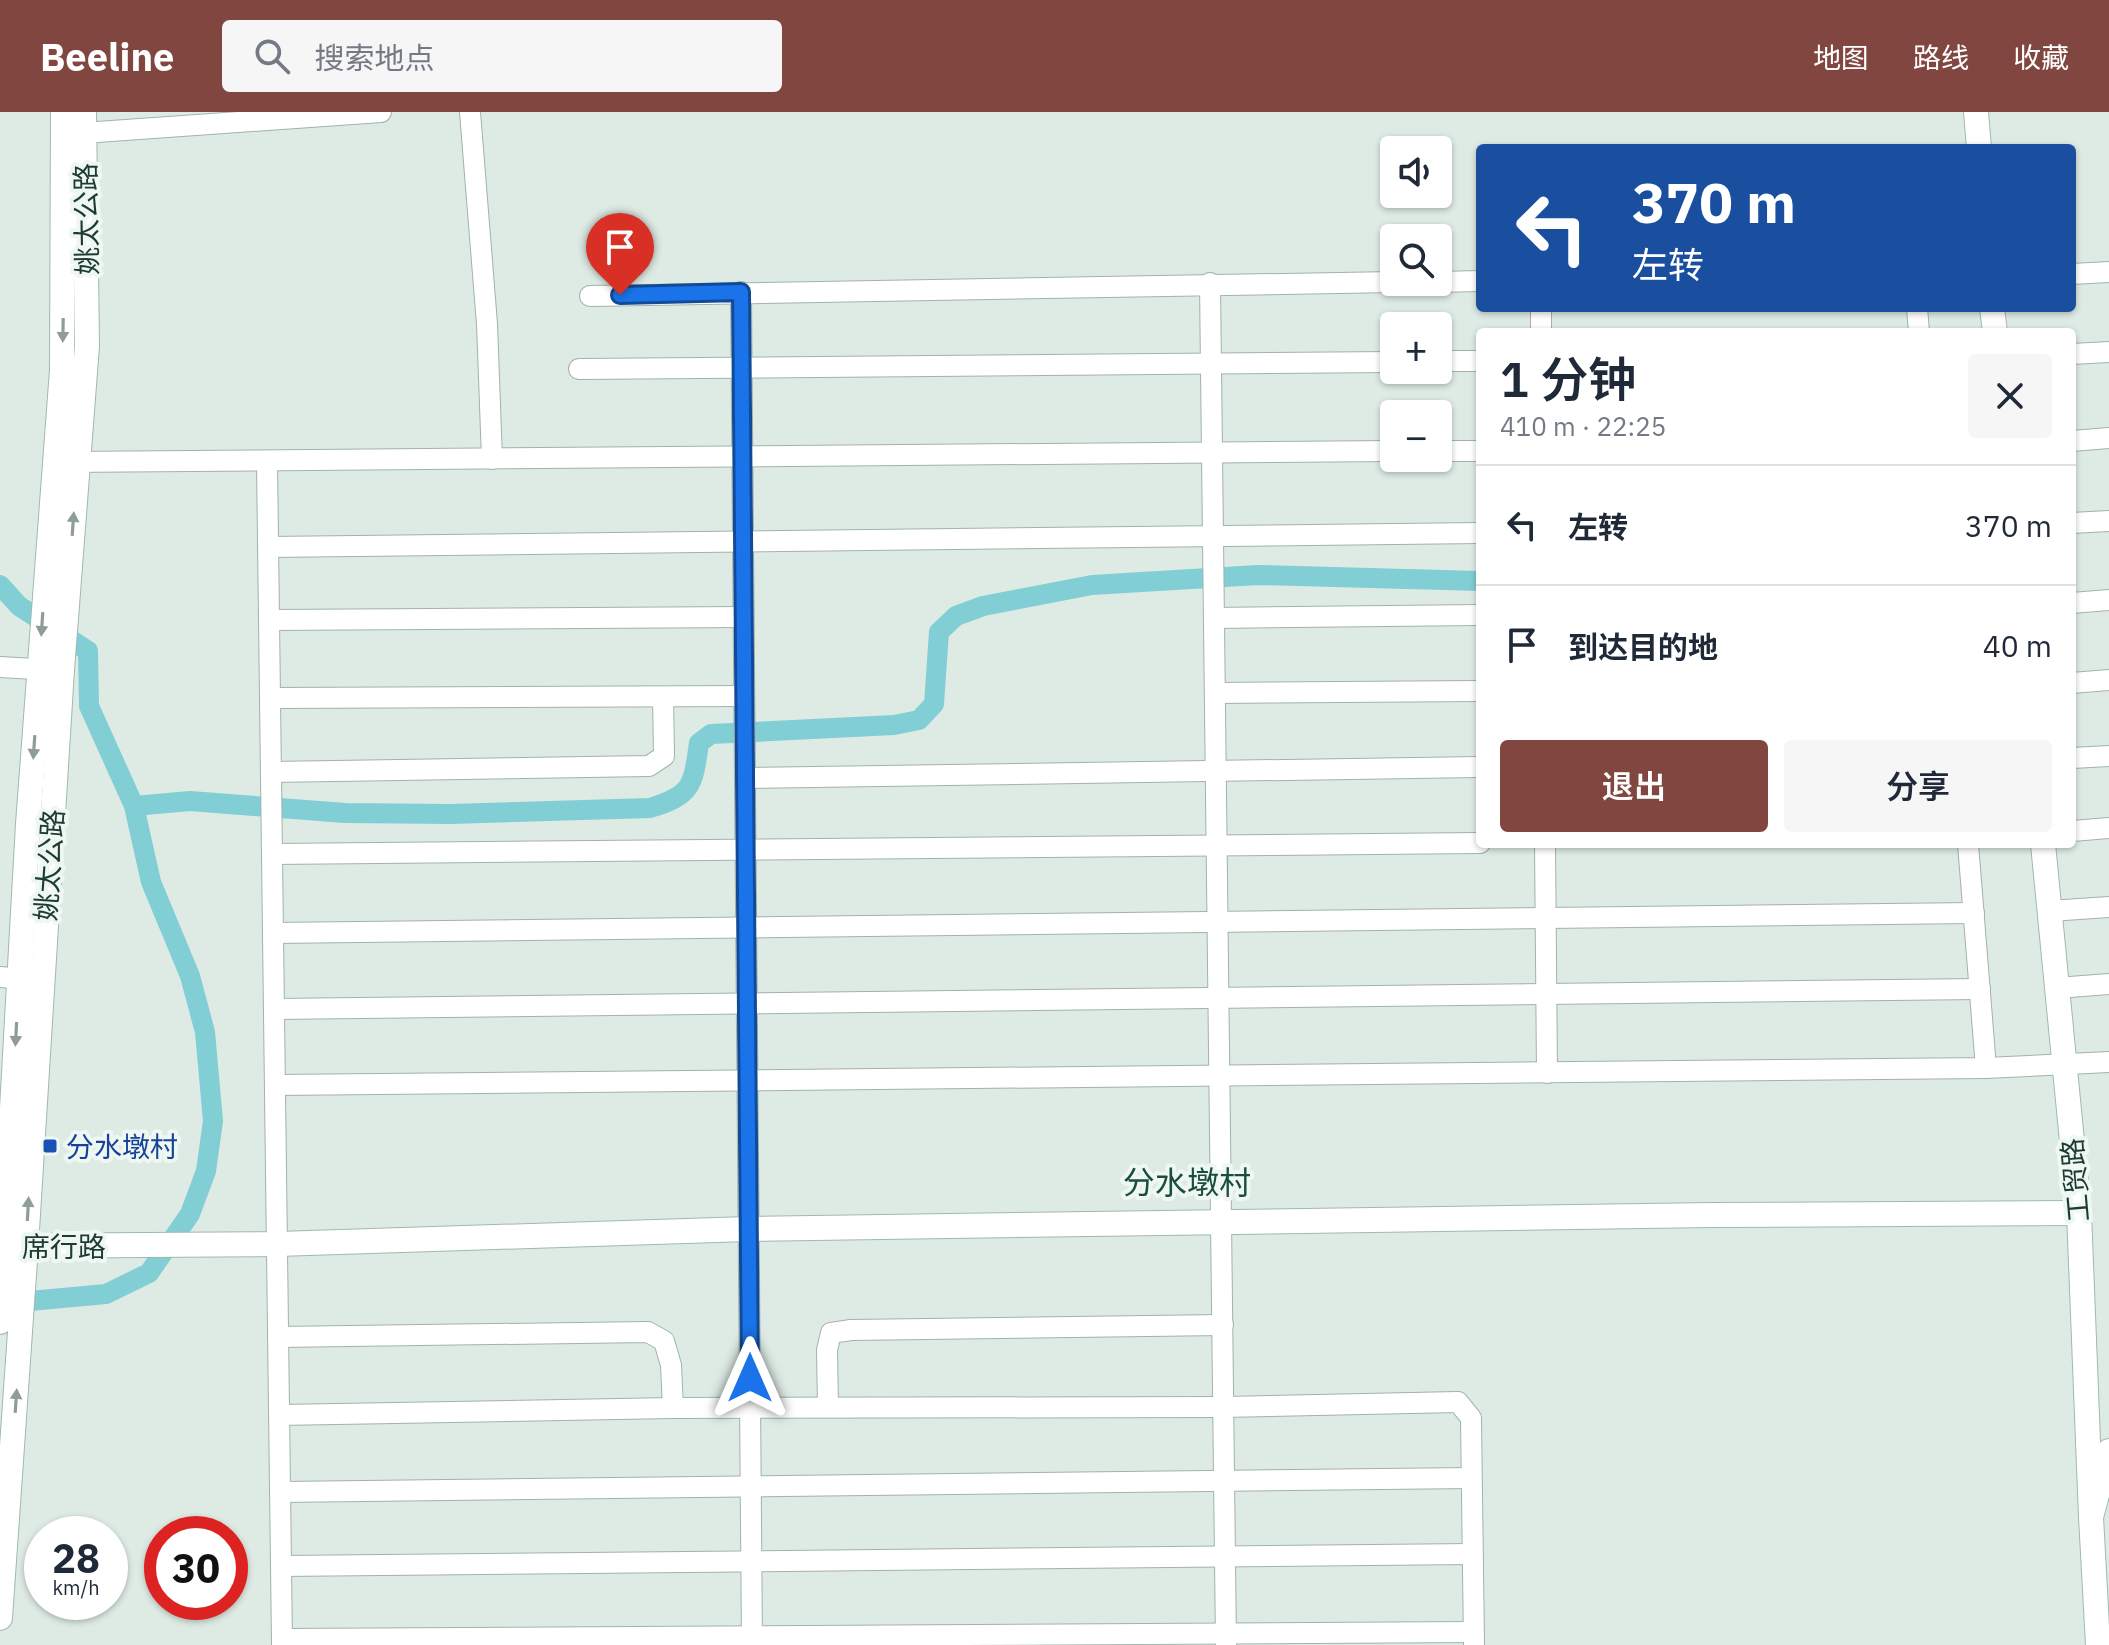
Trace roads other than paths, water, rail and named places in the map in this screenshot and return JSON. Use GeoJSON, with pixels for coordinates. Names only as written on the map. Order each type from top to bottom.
{"type":"FeatureCollection","features":[{"type":"Feature","properties":{"kind":"street"},"geometry":{"type":"LineString","coordinates":[[74,123],[381,112]]}},
{"type":"Feature","properties":{"kind":"street"},"geometry":{"type":"LineString","coordinates":[[470,112],[487,324],[492,459]]}},
{"type":"Feature","properties":{"kind":"street"},"geometry":{"type":"LineString","coordinates":[[1976,112],[1979,144]]}},
{"type":"Feature","properties":{"kind":"street","name":"姚太公路"},"geometry":{"type":"LineString","coordinates":[[50,670],[67,602],[67,462],[62,370],[74,123]]}},
{"type":"Feature","properties":{"kind":"street"},"geometry":{"type":"LineString","coordinates":[[2076,274],[2109,272]]}},
{"type":"Feature","properties":{"kind":"street"},"geometry":{"type":"LineString","coordinates":[[1452,282],[1476,281]]}},
{"type":"Feature","properties":{"kind":"street"},"geometry":{"type":"LineString","coordinates":[[590,296],[1380,282]]}},
{"type":"Feature","properties":{"kind":"street"},"geometry":{"type":"LineString","coordinates":[[1210,283],[1226,1639]]}},
{"type":"Feature","properties":{"kind":"street"},"geometry":{"type":"LineString","coordinates":[[741,292],[752,1641]]}},
{"type":"Feature","properties":{"kind":"street"},"geometry":{"type":"LineString","coordinates":[[2076,354],[2109,352]]}},
{"type":"Feature","properties":{"kind":"street"},"geometry":{"type":"LineString","coordinates":[[1452,361],[1476,361]]}},
{"type":"Feature","properties":{"kind":"street"},"geometry":{"type":"LineString","coordinates":[[579,369],[1380,362]]}},
{"type":"Feature","properties":{"kind":"street"},"geometry":{"type":"LineString","coordinates":[[2076,441],[2109,438]]}},
{"type":"Feature","properties":{"kind":"street"},"geometry":{"type":"LineString","coordinates":[[67,462],[1380,451]]}},
{"type":"Feature","properties":{"kind":"street"},"geometry":{"type":"LineString","coordinates":[[1452,451],[1476,451]]}},
{"type":"Feature","properties":{"kind":"street"},"geometry":{"type":"LineString","coordinates":[[267,461],[278,1244],[278,1337],[279,1415],[280,1492],[282,1642],[1474,1638],[1471,1418],[1458,1402],[1224,1407],[673,1408],[279,1415]]}},
{"type":"Feature","properties":{"kind":"street","name":"姚太公路"},"geometry":{"type":"LineString","coordinates":[[0,1618],[20,979],[50,670],[46,578],[67,462]]}},
{"type":"Feature","properties":{"kind":"street"},"geometry":{"type":"LineString","coordinates":[[2076,523],[2109,521]]}},
{"type":"Feature","properties":{"kind":"street"},"geometry":{"type":"LineString","coordinates":[[268,547],[743,541],[1213,546],[1476,533]]}},
{"type":"Feature","properties":{"kind":"street"},"geometry":{"type":"LineString","coordinates":[[2076,603],[2109,600]]}},
{"type":"Feature","properties":{"kind":"street"},"geometry":{"type":"LineString","coordinates":[[1214,611],[1476,615]]}},
{"type":"Feature","properties":{"kind":"street"},"geometry":{"type":"LineString","coordinates":[[269,620],[743,617]]}},
{"type":"Feature","properties":{"kind":"street"},"geometry":{"type":"LineString","coordinates":[[0,667],[50,670]]}},
{"type":"Feature","properties":{"kind":"street"},"geometry":{"type":"LineString","coordinates":[[2076,683],[2109,680]]}},
{"type":"Feature","properties":{"kind":"street"},"geometry":{"type":"LineString","coordinates":[[1215,693],[1476,691]]}},
{"type":"Feature","properties":{"kind":"street"},"geometry":{"type":"LineString","coordinates":[[270,698],[663,697],[744,702]]}},
{"type":"Feature","properties":{"kind":"street"},"geometry":{"type":"LineString","coordinates":[[271,782],[649,766],[664,756],[663,697]]}},
{"type":"Feature","properties":{"kind":"street"},"geometry":{"type":"LineString","coordinates":[[2076,758],[2109,756]]}},
{"type":"Feature","properties":{"kind":"street"},"geometry":{"type":"LineString","coordinates":[[745,778],[1476,767]]}},
{"type":"Feature","properties":{"kind":"street"},"geometry":{"type":"LineString","coordinates":[[2076,831],[2109,828]]}},
{"type":"Feature","properties":{"kind":"street"},"geometry":{"type":"LineString","coordinates":[[272,854],[1476,843]]}},
{"type":"Feature","properties":{"kind":"street"},"geometry":{"type":"LineString","coordinates":[[1545,848],[1547,1073]]}},
{"type":"Feature","properties":{"kind":"street"},"geometry":{"type":"LineString","coordinates":[[1968,848],[1986,1068]]}},
{"type":"Feature","properties":{"kind":"street","name":"工贸路"},"geometry":{"type":"LineString","coordinates":[[2043,848],[2079,1213],[2098,1645]]}},
{"type":"Feature","properties":{"kind":"street"},"geometry":{"type":"LineString","coordinates":[[2050,911],[2109,907]]}},
{"type":"Feature","properties":{"kind":"street"},"geometry":{"type":"LineString","coordinates":[[273,933],[1974,913]]}},
{"type":"Feature","properties":{"kind":"street"},"geometry":{"type":"LineString","coordinates":[[2057,988],[2109,984]]}},
{"type":"Feature","properties":{"kind":"street"},"geometry":{"type":"LineString","coordinates":[[274,1009],[1980,989]]}},
{"type":"Feature","properties":{"kind":"street"},"geometry":{"type":"LineString","coordinates":[[275,1085],[1986,1068],[2109,1062]]}},
{"type":"Feature","properties":{"kind":"street","name":"席行路"},"geometry":{"type":"LineString","coordinates":[[10,1246],[278,1244],[748,1229],[1712,1215],[2079,1213]]}},
{"type":"Feature","properties":{"kind":"street"},"geometry":{"type":"LineString","coordinates":[[828,1407],[827,1350],[831,1333],[851,1330],[1223,1325]]}},
{"type":"Feature","properties":{"kind":"street"},"geometry":{"type":"LineString","coordinates":[[278,1337],[648,1332],[664,1341],[671,1365],[673,1408]]}},
{"type":"Feature","properties":{"kind":"street"},"geometry":{"type":"LineString","coordinates":[[2091,1517],[2109,1451]]}},
{"type":"Feature","properties":{"kind":"street"},"geometry":{"type":"LineString","coordinates":[[280,1492],[1471,1478]]}},
{"type":"Feature","properties":{"kind":"street"},"geometry":{"type":"LineString","coordinates":[[281,1566],[1472,1554]]}},
{"type":"Feature","properties":{"kind":"waterway"},"geometry":{"type":"LineString","coordinates":[[134,806],[190,801],[345,813],[450,814],[650,808],[683,793],[692,779],[699,743],[711,734],[894,725],[919,720],[934,704],[939,632],[956,616],[983,606],[1092,585],[1258,575],[1476,581]]}},
{"type":"Feature","properties":{"kind":"waterway"},"geometry":{"type":"LineString","coordinates":[[0,585],[19,606],[88,651],[89,706],[134,806],[151,882],[190,976],[205,1032],[213,1121],[206,1171],[190,1214],[149,1273],[106,1294],[8,1303]]}},
{"type":"Feature","properties":{"kind":"place","name":"分水墩村"},"geometry":{"type":"Point","coordinates":[50,1146]}},
{"type":"Feature","properties":{"kind":"district","name":"分水墩村"},"geometry":{"type":"Point","coordinates":[1187,1182]}}]}
